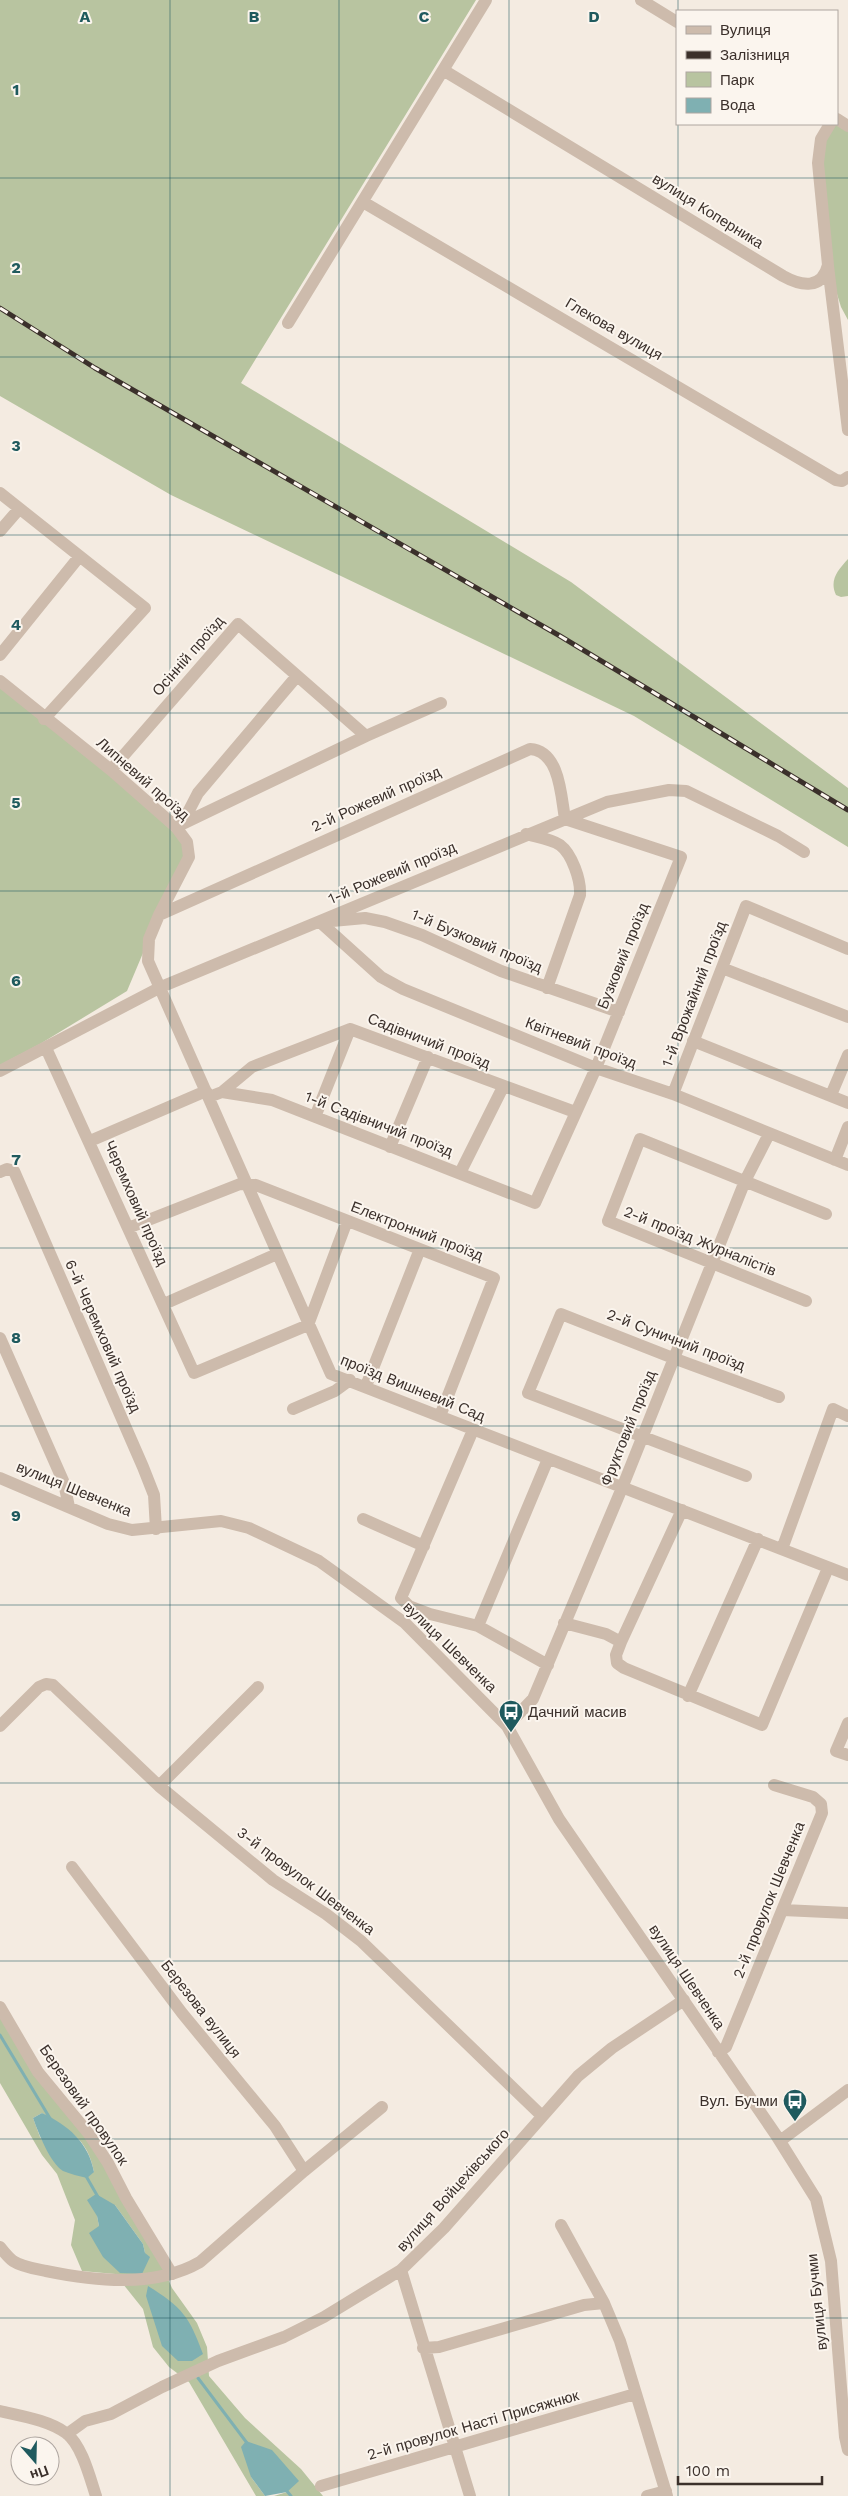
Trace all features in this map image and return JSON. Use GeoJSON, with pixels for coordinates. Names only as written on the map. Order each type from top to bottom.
{"type":"FeatureCollection","features":[{"type":"Feature","properties":{"kind":"street"},"geometry":{"type":"LineString","coordinates":[[288,323],[486,0]]}},
{"type":"Feature","properties":{"kind":"street"},"geometry":{"type":"LineString","coordinates":[[641,0],[676,21]]}},
{"type":"Feature","properties":{"kind":"street","name":"вулиця Коперника"},"geometry":{"type":"LineString","coordinates":[[443,70],[793,282],[808,285],[816,283],[824,275],[828,265]]}},
{"type":"Feature","properties":{"kind":"street"},"geometry":{"type":"LineString","coordinates":[[829,125],[821,139],[818,155],[828,265],[848,430]]}},
{"type":"Feature","properties":{"kind":"street","name":"Глекова вулиця"},"geometry":{"type":"LineString","coordinates":[[363,202],[836,480],[842,481],[848,477]]}},
{"type":"Feature","properties":{"kind":"street"},"geometry":{"type":"LineString","coordinates":[[0,494],[145,608],[44,719]]}},
{"type":"Feature","properties":{"kind":"street"},"geometry":{"type":"LineString","coordinates":[[0,531],[19,509]]}},
{"type":"Feature","properties":{"kind":"street"},"geometry":{"type":"LineString","coordinates":[[0,656],[79,557]]}},
{"type":"Feature","properties":{"kind":"street","name":"Осінній проїзд"},"geometry":{"type":"LineString","coordinates":[[111,770],[238,624],[366,736]]}},
{"type":"Feature","properties":{"kind":"street"},"geometry":{"type":"LineString","coordinates":[[179,825],[198,793],[296,676]]}},
{"type":"Feature","properties":{"kind":"street","name":"Липневий проїзд"},"geometry":{"type":"LineString","coordinates":[[0,681],[44,719],[179,825],[188,842],[190,853],[149,939],[147,953],[149,965],[161,987]]}},
{"type":"Feature","properties":{"kind":"street"},"geometry":{"type":"LineString","coordinates":[[179,825],[366,736],[442,703]]}},
{"type":"Feature","properties":{"kind":"street","name":"2-й Рожевий проїзд"},"geometry":{"type":"LineString","coordinates":[[159,915],[530,749],[542,752],[554,767],[565,819]]}},
{"type":"Feature","properties":{"kind":"street","name":"1-й Рожевий проїзд"},"geometry":{"type":"LineString","coordinates":[[0,1072],[161,987],[607,802],[678,790],[701,798],[804,852]]}},
{"type":"Feature","properties":{"kind":"street","name":"Бузковий проїзд"},"geometry":{"type":"LineString","coordinates":[[535,1203],[596,1068],[681,857],[565,819]]}},
{"type":"Feature","properties":{"kind":"street"},"geometry":{"type":"LineString","coordinates":[[526,834],[559,844],[567,853],[581,885],[580,895],[547,988]]}},
{"type":"Feature","properties":{"kind":"street","name":"1-й Врожайний проїзд"},"geometry":{"type":"LineString","coordinates":[[673,1094],[746,906],[848,949]]}},
{"type":"Feature","properties":{"kind":"street","name":"1-й Бузковий проїзд"},"geometry":{"type":"LineString","coordinates":[[320,922],[365,918],[385,922],[422,935],[501,971],[618,1012]]}},
{"type":"Feature","properties":{"kind":"street","name":"Квітневий проїзд"},"geometry":{"type":"LineString","coordinates":[[320,922],[381,977],[403,989],[596,1068],[673,1094],[848,1165]]}},
{"type":"Feature","properties":{"kind":"street"},"geometry":{"type":"LineString","coordinates":[[722,968],[848,1017]]}},
{"type":"Feature","properties":{"kind":"street","name":"проїзд Вишневий Сад"},"geometry":{"type":"LineString","coordinates":[[161,987],[331,1374],[366,1386],[548,1460],[782,1548],[848,1575]]}},
{"type":"Feature","properties":{"kind":"street"},"geometry":{"type":"LineString","coordinates":[[315,1116],[350,1029]]}},
{"type":"Feature","properties":{"kind":"street","name":"Садівничий проїзд"},"geometry":{"type":"LineString","coordinates":[[222,1092],[252,1068],[350,1029],[575,1112]]}},
{"type":"Feature","properties":{"kind":"street"},"geometry":{"type":"LineString","coordinates":[[693,1041],[848,1103]]}},
{"type":"Feature","properties":{"kind":"street","name":"Черемховий проїзд"},"geometry":{"type":"LineString","coordinates":[[46,1048],[90,1141],[194,1373],[308,1325]]}},
{"type":"Feature","properties":{"kind":"street"},"geometry":{"type":"LineString","coordinates":[[831,1095],[848,1056]]}},
{"type":"Feature","properties":{"kind":"street"},"geometry":{"type":"LineString","coordinates":[[390,1147],[428,1057]]}},
{"type":"Feature","properties":{"kind":"street"},"geometry":{"type":"LineString","coordinates":[[460,1173],[503,1087]]}},
{"type":"Feature","properties":{"kind":"street"},"geometry":{"type":"LineString","coordinates":[[90,1141],[207,1094],[222,1092]]}},
{"type":"Feature","properties":{"kind":"street","name":"1-й Садівничий проїзд"},"geometry":{"type":"LineString","coordinates":[[222,1092],[272,1100],[535,1203]]}},
{"type":"Feature","properties":{"kind":"street"},"geometry":{"type":"LineString","coordinates":[[835,1160],[848,1127]]}},
{"type":"Feature","properties":{"kind":"street","name":"Фруктовий проїзд"},"geometry":{"type":"LineString","coordinates":[[507,1726],[534,1699],[564,1623],[622,1488],[745,1181],[769,1134]]}},
{"type":"Feature","properties":{"kind":"street","name":"2-й проїзд Журналістів"},"geometry":{"type":"LineString","coordinates":[[745,1181],[640,1139],[608,1221],[806,1301]]}},
{"type":"Feature","properties":{"kind":"street","name":"6-й Черемховий проїзд"},"geometry":{"type":"LineString","coordinates":[[0,1172],[14,1171],[144,1467],[154,1495],[156,1529]]}},
{"type":"Feature","properties":{"kind":"street"},"geometry":{"type":"LineString","coordinates":[[745,1181],[826,1214]]}},
{"type":"Feature","properties":{"kind":"street"},"geometry":{"type":"LineString","coordinates":[[128,1228],[240,1184],[246,1184]]}},
{"type":"Feature","properties":{"kind":"street","name":"Електронний проїзд"},"geometry":{"type":"LineString","coordinates":[[246,1184],[256,1185],[494,1278],[440,1416]]}},
{"type":"Feature","properties":{"kind":"street"},"geometry":{"type":"LineString","coordinates":[[308,1325],[346,1221]]}},
{"type":"Feature","properties":{"kind":"street"},"geometry":{"type":"LineString","coordinates":[[366,1386],[420,1250]]}},
{"type":"Feature","properties":{"kind":"street"},"geometry":{"type":"LineString","coordinates":[[164,1304],[277,1254]]}},
{"type":"Feature","properties":{"kind":"street","name":"2-й Суничний проїзд"},"geometry":{"type":"LineString","coordinates":[[642,1436],[528,1393],[562,1314],[673,1358],[779,1396]]}},
{"type":"Feature","properties":{"kind":"street"},"geometry":{"type":"LineString","coordinates":[[0,1338],[64,1483],[69,1507]]}},
{"type":"Feature","properties":{"kind":"street"},"geometry":{"type":"LineString","coordinates":[[293,1409],[335,1391],[350,1380]]}},
{"type":"Feature","properties":{"kind":"street"},"geometry":{"type":"LineString","coordinates":[[782,1548],[833,1409],[848,1416]]}},
{"type":"Feature","properties":{"kind":"street"},"geometry":{"type":"LineString","coordinates":[[473,1430],[402,1598],[409,1606],[423,1612],[478,1626],[548,1665]]}},
{"type":"Feature","properties":{"kind":"street"},"geometry":{"type":"LineString","coordinates":[[642,1436],[746,1476]]}},
{"type":"Feature","properties":{"kind":"street"},"geometry":{"type":"LineString","coordinates":[[478,1626],[548,1460]]}},
{"type":"Feature","properties":{"kind":"street","name":"вулиця Шевченка"},"geometry":{"type":"LineString","coordinates":[[0,1478],[108,1524],[132,1530],[221,1522],[249,1528],[319,1561],[405,1623],[507,1726],[559,1819],[757,2108]]}},
{"type":"Feature","properties":{"kind":"street"},"geometry":{"type":"LineString","coordinates":[[682,1510],[616,1655],[617,1663],[688,1696],[762,1725],[828,1568]]}},
{"type":"Feature","properties":{"kind":"street"},"geometry":{"type":"LineString","coordinates":[[364,1519],[424,1546]]}},
{"type":"Feature","properties":{"kind":"street"},"geometry":{"type":"LineString","coordinates":[[688,1696],[758,1540]]}},
{"type":"Feature","properties":{"kind":"street"},"geometry":{"type":"LineString","coordinates":[[564,1623],[606,1634],[621,1642]]}},
{"type":"Feature","properties":{"kind":"street","name":"3-й провулок Шевченка"},"geometry":{"type":"LineString","coordinates":[[0,1726],[39,1687],[46,1684],[53,1685],[159,1786],[273,1880],[326,1914],[361,1941],[434,2009],[542,2116]]}},
{"type":"Feature","properties":{"kind":"street"},"geometry":{"type":"LineString","coordinates":[[159,1786],[258,1687]]}},
{"type":"Feature","properties":{"kind":"street"},"geometry":{"type":"LineString","coordinates":[[848,1723],[836,1751],[848,1755]]}},
{"type":"Feature","properties":{"kind":"street","name":"2-й провулок Шевченка"},"geometry":{"type":"LineString","coordinates":[[718,2052],[726,2047],[822,1813],[821,1804],[813,1797],[774,1785]]}},
{"type":"Feature","properties":{"kind":"street","name":"Березова вулиця"},"geometry":{"type":"LineString","coordinates":[[72,1867],[182,2012],[274,2126],[304,2171]]}},
{"type":"Feature","properties":{"kind":"street"},"geometry":{"type":"LineString","coordinates":[[783,1910],[848,1913]]}},
{"type":"Feature","properties":{"kind":"street","name":"вулиця Войцехівського"},"geometry":{"type":"LineString","coordinates":[[67,2434],[85,2421],[111,2414],[218,2361],[284,2338],[324,2317],[401,2270],[444,2228],[578,2076],[599,2059],[684,2000]]}},
{"type":"Feature","properties":{"kind":"street","name":"Березовий провулок"},"geometry":{"type":"LineString","coordinates":[[0,2007],[38,2072],[89,2134],[108,2163],[126,2198],[172,2274]]}},
{"type":"Feature","properties":{"kind":"street"},"geometry":{"type":"LineString","coordinates":[[780,2142],[848,2090]]}},
{"type":"Feature","properties":{"kind":"street"},"geometry":{"type":"LineString","coordinates":[[0,2248],[14,2262],[60,2274],[114,2279],[147,2279],[186,2270],[200,2262],[304,2171],[382,2108]]}},
{"type":"Feature","properties":{"kind":"street","name":"вулиця Бучми"},"geometry":{"type":"LineString","coordinates":[[757,2108],[816,2199],[831,2261],[845,2437],[848,2450]]}},
{"type":"Feature","properties":{"kind":"street"},"geometry":{"type":"LineString","coordinates":[[561,2226],[604,2303],[620,2341],[666,2493],[647,2496]]}},
{"type":"Feature","properties":{"kind":"street"},"geometry":{"type":"LineString","coordinates":[[401,2270],[423,2348],[470,2496]]}},
{"type":"Feature","properties":{"kind":"street"},"geometry":{"type":"LineString","coordinates":[[423,2348],[439,2348],[584,2305],[604,2303]]}},
{"type":"Feature","properties":{"kind":"street","name":"2-й провулок Насті Присяжнюк"},"geometry":{"type":"LineString","coordinates":[[321,2486],[635,2394]]}},
{"type":"Feature","properties":{"kind":"street"},"geometry":{"type":"LineString","coordinates":[[0,2411],[32,2418],[67,2434],[83,2457],[96,2496]]}},
{"type":"Feature","properties":{"kind":"green space"},"geometry":{"type":"Polygon","coordinates":[[[0,0],[476,0],[241,383],[571,582],[848,788],[848,847],[634,716],[171,495],[0,396],[0,0]]]}},
{"type":"Feature","properties":{"kind":"green space"},"geometry":{"type":"Polygon","coordinates":[[[829,125],[848,126],[848,320],[841,307],[828,265],[821,139],[829,125]]]}},
{"type":"Feature","properties":{"kind":"green space"},"geometry":{"type":"Polygon","coordinates":[[[848,559],[848,596],[841,597],[836,595],[834,580],[838,571],[848,559]]]}},
{"type":"Feature","properties":{"kind":"green space"},"geometry":{"type":"Polygon","coordinates":[[[0,681],[111,771],[190,849],[159,915],[127,991],[40,1044],[0,1065],[0,681]]]}},
{"type":"Feature","properties":{"kind":"green space"},"geometry":{"type":"Polygon","coordinates":[[[0,2016],[87,2136],[154,2247],[172,2288],[197,2323],[207,2347],[209,2376],[245,2418],[301,2469],[323,2496],[274,2496],[287,2492],[251,2477],[265,2496],[256,2496],[189,2382],[169,2367],[153,2347],[143,2309],[115,2274],[82,2271],[71,2245],[75,2220],[57,2174],[42,2155],[0,2083],[0,2016]],[[42,2113],[33,2118],[40,2137],[62,2170],[94,2172],[87,2151],[76,2136],[42,2113]],[[115,2205],[97,2216],[99,2226],[145,2253],[143,2244],[115,2205]]]}},
{"type":"Feature","properties":{"kind":"water"},"geometry":{"type":"Polygon","coordinates":[[[42,2113],[69,2129],[82,2144],[94,2172],[87,2178],[63,2171],[58,2167],[45,2147],[33,2118],[42,2113]]]}},
{"type":"Feature","properties":{"kind":"water"},"geometry":{"type":"Polygon","coordinates":[[[96,2194],[115,2205],[143,2244],[145,2253],[150,2257],[142,2274],[120,2273],[103,2257],[89,2233],[99,2226],[97,2216],[87,2200],[96,2194]]]}},
{"type":"Feature","properties":{"kind":"water"},"geometry":{"type":"Polygon","coordinates":[[[148,2286],[169,2300],[183,2314],[193,2330],[203,2354],[192,2361],[178,2361],[162,2346],[146,2296],[148,2286]]]}},
{"type":"Feature","properties":{"kind":"water"},"geometry":{"type":"Polygon","coordinates":[[[246,2441],[272,2450],[299,2481],[287,2492],[265,2496],[251,2477],[241,2447],[246,2441]]]}},
{"type":"Feature","properties":{"kind":"waterway"},"geometry":{"type":"LineString","coordinates":[[0,2035],[51,2120]]}},
{"type":"Feature","properties":{"kind":"waterway"},"geometry":{"type":"LineString","coordinates":[[86,2176],[98,2197]]}},
{"type":"Feature","properties":{"kind":"waterway"},"geometry":{"type":"LineString","coordinates":[[198,2378],[247,2443]]}},
{"type":"Feature","properties":{"kind":"waterway"},"geometry":{"type":"LineString","coordinates":[[286,2490],[291,2496]]}},
{"type":"Feature","properties":{"kind":"railway"},"geometry":{"type":"LineString","coordinates":[[0,308],[95,368],[560,636],[848,810]]}},
{"type":"Feature","properties":{"kind":"place","name":"Дачний масив"},"geometry":{"type":"Point","coordinates":[511,1733]}},
{"type":"Feature","properties":{"kind":"place","name":"Вул. Бучми"},"geometry":{"type":"Point","coordinates":[795,2122]}}]}
